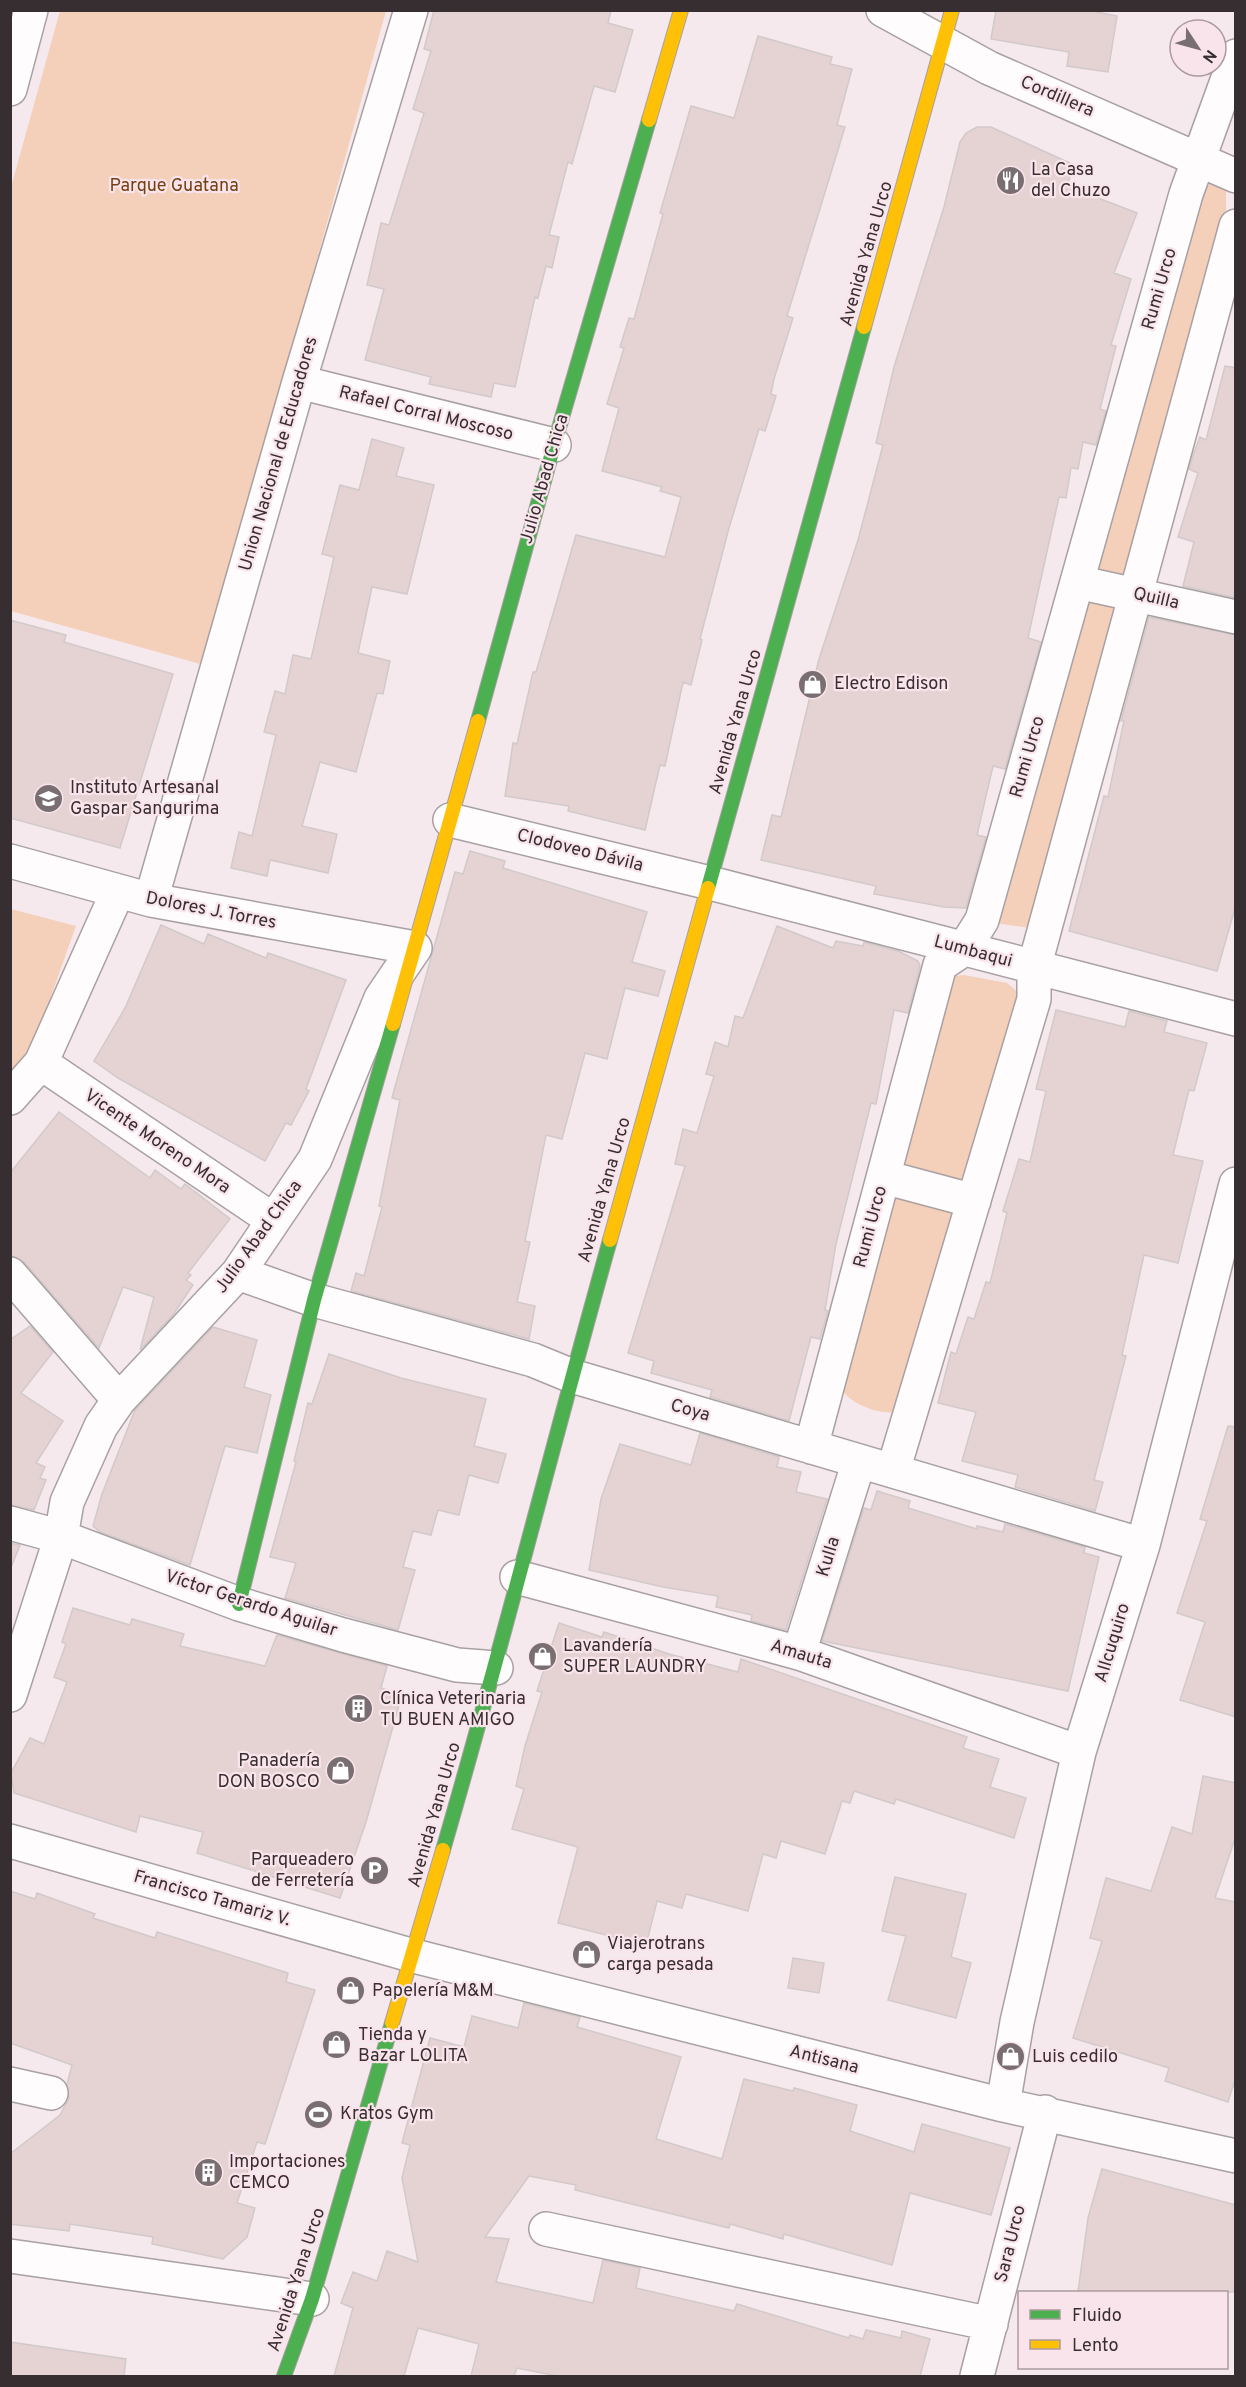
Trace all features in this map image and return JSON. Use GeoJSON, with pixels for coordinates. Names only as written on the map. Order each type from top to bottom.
{"type":"FeatureCollection","features":[{"type":"Feature","properties":{"kind":"street"},"geometry":{"type":"LineString","coordinates":[[10,89],[31,10]]}},
{"type":"Feature","properties":{"kind":"street","name":"Union Nacional de Educadores"},"geometry":{"type":"LineString","coordinates":[[151,900],[299,382],[411,10]]}},
{"type":"Feature","properties":{"kind":"street","name":"Julio Abad Chica"},"geometry":{"type":"LineString","coordinates":[[239,1604],[314,1300],[415,948],[554,445],[681,10]]}},
{"type":"Feature","properties":{"kind":"street","name":"Cordillera"},"geometry":{"type":"LineString","coordinates":[[883,10],[989,68],[1236,176]]}},
{"type":"Feature","properties":{"kind":"street","name":"Avenida Yana Urco"},"geometry":{"type":"LineString","coordinates":[[285,2376],[312,2299],[414,1956],[496,1668],[517,1577],[572,1376],[945,44],[952,10]]}},
{"type":"Feature","properties":{"kind":"street","name":"Rumi Urco"},"geometry":{"type":"LineString","coordinates":[[811,1447],[940,965],[964,949],[982,920],[1186,194],[1236,56]]}},
{"type":"Feature","properties":{"kind":"street"},"geometry":{"type":"LineString","coordinates":[[893,1471],[1034,999],[1034,968],[1236,226]]}},
{"type":"Feature","properties":{"kind":"street","name":"Rafael Corral Moscoso"},"geometry":{"type":"LineString","coordinates":[[299,382],[554,445]]}},
{"type":"Feature","properties":{"kind":"street","name":"Quilla"},"geometry":{"type":"LineString","coordinates":[[1077,582],[1236,617]]}},
{"type":"Feature","properties":{"kind":"street","name":"Clodoveo Dávila"},"geometry":{"type":"LineString","coordinates":[[450,820],[710,883]]}},
{"type":"Feature","properties":{"kind":"street","name":"Dolores J. Torres"},"geometry":{"type":"LineString","coordinates":[[10,861],[151,900],[415,948]]}},
{"type":"Feature","properties":{"kind":"street","name":"Lumbaqui"},"geometry":{"type":"LineString","coordinates":[[710,883],[1236,1019]]}},
{"type":"Feature","properties":{"kind":"street"},"geometry":{"type":"LineString","coordinates":[[10,1098],[41,1063],[118,891]]}},
{"type":"Feature","properties":{"kind":"street","name":"Julio Abad Chica"},"geometry":{"type":"LineString","coordinates":[[10,1695],[61,1537],[67,1502],[101,1426],[119,1400],[238,1273],[315,1159],[381,998],[415,948]]}},
{"type":"Feature","properties":{"kind":"street","name":"Vicente Moreno Mora"},"geometry":{"type":"LineString","coordinates":[[41,1063],[273,1220]]}},
{"type":"Feature","properties":{"kind":"street"},"geometry":{"type":"LineString","coordinates":[[884,1177],[974,1201]]}},
{"type":"Feature","properties":{"kind":"street","name":"Allcuquiro"},"geometry":{"type":"LineString","coordinates":[[1003,2105],[1017,2022],[1079,1752],[1143,1545],[1236,1184]]}},
{"type":"Feature","properties":{"kind":"street","name":"Coya"},"geometry":{"type":"LineString","coordinates":[[238,1273],[314,1300],[533,1360],[572,1376],[1143,1545]]}},
{"type":"Feature","properties":{"kind":"street"},"geometry":{"type":"LineString","coordinates":[[10,1274],[119,1400]]}},
{"type":"Feature","properties":{"kind":"street","name":"Kulla"},"geometry":{"type":"LineString","coordinates":[[799,1653],[860,1461]]}},
{"type":"Feature","properties":{"kind":"street","name":"Víctor Gerardo Aguilar"},"geometry":{"type":"LineString","coordinates":[[10,1523],[61,1537],[239,1604],[457,1665],[496,1668]]}},
{"type":"Feature","properties":{"kind":"street","name":"Amauta"},"geometry":{"type":"LineString","coordinates":[[517,1577],[799,1653],[1079,1752]]}},
{"type":"Feature","properties":{"kind":"street","name":"Francisco Tamariz V."},"geometry":{"type":"LineString","coordinates":[[10,1841],[414,1956]]}},
{"type":"Feature","properties":{"kind":"street","name":"Antisana"},"geometry":{"type":"LineString","coordinates":[[414,1956],[1003,2105],[1045,2112],[1236,2156]]}},
{"type":"Feature","properties":{"kind":"street"},"geometry":{"type":"LineString","coordinates":[[10,2084],[51,2093]]}},
{"type":"Feature","properties":{"kind":"street","name":"Sara Urco"},"geometry":{"type":"LineString","coordinates":[[977,2376],[1045,2112]]}},
{"type":"Feature","properties":{"kind":"street"},"geometry":{"type":"LineString","coordinates":[[546,2229],[992,2324]]}},
{"type":"Feature","properties":{"kind":"street"},"geometry":{"type":"LineString","coordinates":[[10,2256],[312,2299]]}},
{"type":"Feature","properties":{"kind":"green space","name":"Parque Guatana"},"geometry":{"type":"Polygon","coordinates":[[[60,11],[386,11],[204,665],[11,611],[11,187],[60,11]]]}},
{"type":"Feature","properties":{"kind":"green space"},"geometry":{"type":"Polygon","coordinates":[[[1211,183],[1219,184],[1226,191],[1226,210],[1120,591],[1030,928],[994,923],[1203,190],[1211,183]]]}},
{"type":"Feature","properties":{"kind":"green space"},"geometry":{"type":"Polygon","coordinates":[[[11,909],[76,926],[30,1055],[11,1077],[11,909]]]}},
{"type":"Feature","properties":{"kind":"green space"},"geometry":{"type":"Polygon","coordinates":[[[964,975],[1007,983],[1022,996],[965,1180],[955,1183],[905,1166],[903,1162],[954,976],[964,975]]]}},
{"type":"Feature","properties":{"kind":"green space"},"geometry":{"type":"Polygon","coordinates":[[[892,1196],[942,1206],[952,1213],[954,1226],[896,1412],[882,1412],[851,1399],[841,1388],[892,1196]]]}},
{"type":"Feature","properties":{"kind":"building"},"geometry":{"type":"Polygon","coordinates":[[[434,10],[611,10],[608,23],[633,30],[615,92],[594,86],[572,164],[568,162],[549,235],[559,237],[552,268],[546,266],[538,298],[535,297],[515,387],[494,383],[491,397],[429,384],[431,377],[365,360],[384,289],[367,285],[381,223],[389,225],[424,113],[413,109],[431,51],[424,49],[434,10]]]}},
{"type":"Feature","properties":{"kind":"building"},"geometry":{"type":"Polygon","coordinates":[[[996,10],[1087,10],[1117,16],[1108,72],[1067,66],[1069,52],[991,39],[996,10]]]}},
{"type":"Feature","properties":{"kind":"building"},"geometry":{"type":"Polygon","coordinates":[[[758,36],[832,57],[830,64],[852,69],[837,125],[845,127],[787,316],[793,318],[774,379],[771,394],[776,396],[765,431],[759,429],[729,528],[700,639],[702,640],[691,685],[683,682],[665,766],[660,765],[645,830],[568,811],[569,806],[505,796],[513,743],[517,744],[533,672],[536,672],[576,535],[665,557],[681,497],[660,491],[662,487],[602,471],[619,408],[607,404],[624,348],[620,347],[629,318],[634,319],[663,214],[660,213],[691,106],[734,118],[758,36]]]}},
{"type":"Feature","properties":{"kind":"building"},"geometry":{"type":"Polygon","coordinates":[[[977,127],[991,127],[1074,165],[1067,186],[1137,213],[1114,273],[1131,279],[1111,345],[1116,346],[1100,409],[1106,411],[1096,445],[1083,442],[1078,469],[1071,468],[1066,498],[1059,497],[1028,638],[1041,642],[1005,769],[993,766],[977,835],[986,837],[966,908],[944,907],[874,894],[876,886],[761,860],[772,815],[781,817],[819,659],[858,540],[883,445],[876,443],[894,367],[944,207],[960,142],[966,133],[977,127]]]}},
{"type":"Feature","properties":{"kind":"building"},"geometry":{"type":"Polygon","coordinates":[[[1225,366],[1236,368],[1236,598],[1183,586],[1194,542],[1178,537],[1198,473],[1189,469],[1200,437],[1206,440],[1225,366]]]}},
{"type":"Feature","properties":{"kind":"building"},"geometry":{"type":"Polygon","coordinates":[[[372,439],[404,448],[396,476],[434,485],[407,594],[372,587],[358,653],[390,661],[383,694],[377,693],[356,772],[320,762],[302,826],[337,834],[328,873],[270,860],[267,876],[231,868],[239,832],[252,836],[276,735],[264,732],[275,691],[285,694],[293,655],[311,659],[334,557],[322,554],[340,485],[359,490],[372,439]]]}},
{"type":"Feature","properties":{"kind":"building"},"geometry":{"type":"Polygon","coordinates":[[[1149,617],[1236,635],[1236,905],[1217,971],[1069,931],[1104,796],[1108,797],[1124,721],[1121,721],[1149,617]]]}},
{"type":"Feature","properties":{"kind":"building"},"geometry":{"type":"Polygon","coordinates":[[[10,620],[66,635],[64,642],[173,674],[120,848],[10,818],[10,620]]]}},
{"type":"Feature","properties":{"kind":"building"},"geometry":{"type":"Polygon","coordinates":[[[470,851],[505,861],[503,868],[647,912],[632,962],[665,971],[658,996],[625,988],[607,1059],[585,1053],[562,1139],[546,1135],[525,1241],[530,1242],[517,1302],[535,1306],[529,1339],[351,1291],[356,1273],[364,1276],[382,1207],[379,1206],[400,1100],[392,1098],[393,1094],[455,872],[463,874],[470,851]]]}},
{"type":"Feature","properties":{"kind":"building"},"geometry":{"type":"Polygon","coordinates":[[[161,925],[204,944],[208,934],[266,958],[268,953],[346,980],[306,1089],[309,1091],[291,1125],[286,1123],[265,1161],[118,1078],[94,1061],[125,1008],[161,925]]]}},
{"type":"Feature","properties":{"kind":"building"},"geometry":{"type":"Polygon","coordinates":[[[777,926],[833,948],[836,941],[863,946],[864,942],[898,951],[918,961],[920,966],[908,1013],[894,1010],[876,1104],[871,1103],[836,1244],[825,1310],[828,1311],[820,1339],[811,1337],[789,1421],[710,1397],[712,1390],[651,1373],[654,1361],[628,1353],[685,1166],[675,1164],[683,1129],[697,1133],[714,1076],[706,1074],[715,1042],[728,1047],[735,1016],[743,1018],[777,926]]]}},
{"type":"Feature","properties":{"kind":"building"},"geometry":{"type":"Polygon","coordinates":[[[1056,1010],[1125,1027],[1129,1011],[1167,1021],[1164,1032],[1207,1043],[1194,1091],[1189,1090],[1173,1155],[1203,1161],[1178,1263],[1144,1255],[1122,1355],[1126,1356],[1094,1480],[1103,1482],[1095,1511],[1015,1487],[1018,1475],[962,1461],[976,1412],[938,1403],[951,1352],[956,1354],[968,1317],[974,1319],[986,1282],[990,1283],[1007,1213],[1003,1211],[1019,1159],[1030,1162],[1046,1091],[1036,1089],[1056,1010]]]}},
{"type":"Feature","properties":{"kind":"building"},"geometry":{"type":"Polygon","coordinates":[[[59,1112],[150,1178],[155,1170],[181,1189],[185,1184],[230,1219],[188,1273],[191,1275],[186,1280],[193,1285],[173,1315],[140,1350],[154,1297],[123,1287],[99,1348],[24,1262],[10,1256],[10,1173],[59,1112]]]}},
{"type":"Feature","properties":{"kind":"building"},"geometry":{"type":"Polygon","coordinates":[[[30,1326],[53,1352],[21,1393],[63,1421],[36,1463],[45,1467],[40,1478],[46,1480],[34,1510],[10,1505],[10,1340],[30,1326]]]}},
{"type":"Feature","properties":{"kind":"building"},"geometry":{"type":"Polygon","coordinates":[[[213,1327],[257,1340],[244,1387],[271,1395],[257,1453],[225,1446],[190,1565],[100,1532],[93,1526],[102,1494],[135,1410],[213,1327]]]}},
{"type":"Feature","properties":{"kind":"building"},"geometry":{"type":"Polygon","coordinates":[[[329,1354],[401,1378],[486,1399],[474,1446],[506,1454],[498,1483],[469,1475],[459,1515],[438,1510],[431,1535],[413,1531],[403,1567],[415,1570],[398,1630],[285,1598],[296,1563],[270,1557],[296,1462],[294,1461],[308,1403],[312,1404],[329,1354]]]}},
{"type":"Feature","properties":{"kind":"building"},"geometry":{"type":"Polygon","coordinates":[[[1228,1426],[1236,1427],[1236,1717],[1180,1700],[1205,1622],[1177,1613],[1207,1521],[1200,1519],[1228,1426]]]}},
{"type":"Feature","properties":{"kind":"building"},"geometry":{"type":"Polygon","coordinates":[[[700,1433],[779,1457],[777,1467],[801,1472],[796,1492],[827,1499],[786,1630],[751,1621],[752,1615],[716,1607],[718,1596],[663,1587],[589,1570],[601,1499],[620,1444],[691,1465],[700,1433]]]}},
{"type":"Feature","properties":{"kind":"building"},"geometry":{"type":"Polygon","coordinates":[[[877,1491],[910,1501],[908,1508],[977,1529],[977,1526],[1003,1532],[1005,1524],[1085,1547],[1084,1553],[1099,1557],[1068,1691],[822,1641],[864,1508],[871,1510],[877,1491]]]}},
{"type":"Feature","properties":{"kind":"building"},"geometry":{"type":"Polygon","coordinates":[[[10,1543],[20,1545],[12,1565],[10,1564],[10,1543]]]}},
{"type":"Feature","properties":{"kind":"building"},"geometry":{"type":"Polygon","coordinates":[[[73,1608],[130,1625],[132,1619],[184,1634],[180,1646],[265,1666],[277,1635],[387,1666],[381,1688],[402,1695],[366,1822],[340,1898],[197,1853],[203,1832],[140,1816],[136,1832],[14,1793],[11,1773],[30,1738],[44,1744],[67,1682],[54,1677],[66,1644],[62,1642],[73,1608]]]}},
{"type":"Feature","properties":{"kind":"building"},"geometry":{"type":"Polygon","coordinates":[[[559,1623],[602,1637],[604,1632],[669,1654],[738,1672],[741,1659],[967,1737],[963,1748],[999,1759],[990,1787],[1026,1798],[1014,1838],[896,1799],[894,1804],[854,1791],[850,1803],[842,1801],[825,1854],[781,1841],[776,1858],[763,1854],[748,1911],[686,1894],[682,1908],[657,1901],[646,1945],[558,1923],[578,1847],[512,1829],[524,1789],[516,1786],[525,1746],[542,1692],[537,1691],[559,1623]]]}},
{"type":"Feature","properties":{"kind":"building"},"geometry":{"type":"Polygon","coordinates":[[[1203,1776],[1236,1783],[1236,1836],[1215,1898],[1236,1902],[1236,2077],[1228,2102],[1165,2081],[1169,2068],[1073,2038],[1102,1941],[1090,1938],[1106,1878],[1151,1891],[1172,1827],[1192,1834],[1203,1776]]]}},
{"type":"Feature","properties":{"kind":"building"},"geometry":{"type":"Polygon","coordinates":[[[895,1877],[966,1894],[951,1957],[971,1963],[956,2018],[888,2000],[906,1936],[882,1931],[895,1877]]]}},
{"type":"Feature","properties":{"kind":"building"},"geometry":{"type":"Polygon","coordinates":[[[10,1891],[35,1899],[37,1893],[95,1914],[93,1918],[155,1938],[157,1932],[288,1973],[286,1982],[315,1990],[265,2144],[257,2142],[237,2203],[255,2208],[247,2237],[223,2259],[152,2244],[153,2237],[70,2224],[69,2231],[10,2224],[10,2154],[60,2115],[69,2098],[67,2084],[72,2065],[10,2043],[10,1891]]]}},
{"type":"Feature","properties":{"kind":"building"},"geometry":{"type":"Polygon","coordinates":[[[793,1958],[824,1963],[819,1993],[788,1988],[793,1958]]]}},
{"type":"Feature","properties":{"kind":"building"},"geometry":{"type":"Polygon","coordinates":[[[524,2003],[580,2017],[577,2027],[681,2057],[656,2139],[722,2159],[744,2079],[793,2091],[794,2088],[857,2105],[850,2131],[914,2152],[922,2124],[1010,2148],[991,2215],[910,2193],[892,2265],[784,2234],[783,2239],[730,2224],[729,2228],[575,2190],[576,2185],[529,2176],[485,2237],[509,2239],[496,2282],[593,2303],[603,2260],[640,2268],[636,2288],[734,2311],[737,2304],[849,2338],[850,2335],[863,2339],[866,2330],[901,2338],[902,2331],[930,2339],[920,2376],[557,2376],[517,2368],[514,2376],[471,2376],[479,2344],[418,2328],[404,2376],[334,2376],[353,2308],[341,2303],[353,2272],[377,2281],[387,2251],[418,2262],[402,2178],[410,2145],[402,2143],[430,2038],[464,2047],[472,2016],[518,2028],[524,2003]]]}},
{"type":"Feature","properties":{"kind":"building"},"geometry":{"type":"Polygon","coordinates":[[[1102,2169],[1236,2205],[1236,2292],[1078,2291],[1088,2218],[1102,2169]]]}},
{"type":"Feature","properties":{"kind":"building"},"geometry":{"type":"Polygon","coordinates":[[[10,2342],[126,2359],[124,2376],[10,2376],[10,2342]]]}},
{"type":"Feature","properties":{"kind":"traffic: fast"},"geometry":{"type":"LineString","coordinates":[[478,721],[554,445],[649,120]]}},
{"type":"Feature","properties":{"kind":"traffic: fast"},"geometry":{"type":"LineString","coordinates":[[708,888],[864,327]]}},
{"type":"Feature","properties":{"kind":"traffic: fast"},"geometry":{"type":"LineString","coordinates":[[239,1604],[314,1300],[393,1024]]}},
{"type":"Feature","properties":{"kind":"traffic: fast"},"geometry":{"type":"LineString","coordinates":[[443,1850],[610,1240]]}},
{"type":"Feature","properties":{"kind":"traffic: fast"},"geometry":{"type":"LineString","coordinates":[[284,2376],[312,2299],[392,2023]]}},
{"type":"Feature","properties":{"kind":"traffic: slow"},"geometry":{"type":"LineString","coordinates":[[649,120],[681,10]]}},
{"type":"Feature","properties":{"kind":"traffic: slow"},"geometry":{"type":"LineString","coordinates":[[864,327],[952,10]]}},
{"type":"Feature","properties":{"kind":"traffic: slow"},"geometry":{"type":"LineString","coordinates":[[393,1024],[478,721]]}},
{"type":"Feature","properties":{"kind":"traffic: slow"},"geometry":{"type":"LineString","coordinates":[[610,1240],[708,888]]}},
{"type":"Feature","properties":{"kind":"traffic: slow"},"geometry":{"type":"LineString","coordinates":[[392,2023],[443,1850]]}},
{"type":"Feature","properties":{"kind":"place","name":"La Casa del Chuzo"},"geometry":{"type":"Point","coordinates":[1010,180]}},
{"type":"Feature","properties":{"kind":"place","name":"Electro Edison"},"geometry":{"type":"Point","coordinates":[813,684]}},
{"type":"Feature","properties":{"kind":"place","name":"Instituto Artesanal Gaspar Sangurima"},"geometry":{"type":"Point","coordinates":[49,798]}},
{"type":"Feature","properties":{"kind":"place","name":"Lavandería SUPER LAUNDRY"},"geometry":{"type":"Point","coordinates":[542,1656]}},
{"type":"Feature","properties":{"kind":"place","name":"Clínica Veterinaria TU BUEN AMIGO"},"geometry":{"type":"Point","coordinates":[359,1709]}},
{"type":"Feature","properties":{"kind":"place","name":"Panadería DON BOSCO"},"geometry":{"type":"Point","coordinates":[341,1771]}},
{"type":"Feature","properties":{"kind":"place","name":"Parqueadero de Ferretería"},"geometry":{"type":"Point","coordinates":[375,1870]}},
{"type":"Feature","properties":{"kind":"place","name":"Viajerotrans carga pesada"},"geometry":{"type":"Point","coordinates":[586,1954]}},
{"type":"Feature","properties":{"kind":"place","name":"Papelería M&M"},"geometry":{"type":"Point","coordinates":[351,1991]}},
{"type":"Feature","properties":{"kind":"place","name":"Tienda y Bazar LOLITA"},"geometry":{"type":"Point","coordinates":[337,2045]}},
{"type":"Feature","properties":{"kind":"place","name":"Luis cedilo"},"geometry":{"type":"Point","coordinates":[1011,2057]}},
{"type":"Feature","properties":{"kind":"place","name":"Kratos Gym"},"geometry":{"type":"Point","coordinates":[319,2114]}},
{"type":"Feature","properties":{"kind":"place","name":"Importaciones CEMCO"},"geometry":{"type":"Point","coordinates":[208,2172]}}]}
